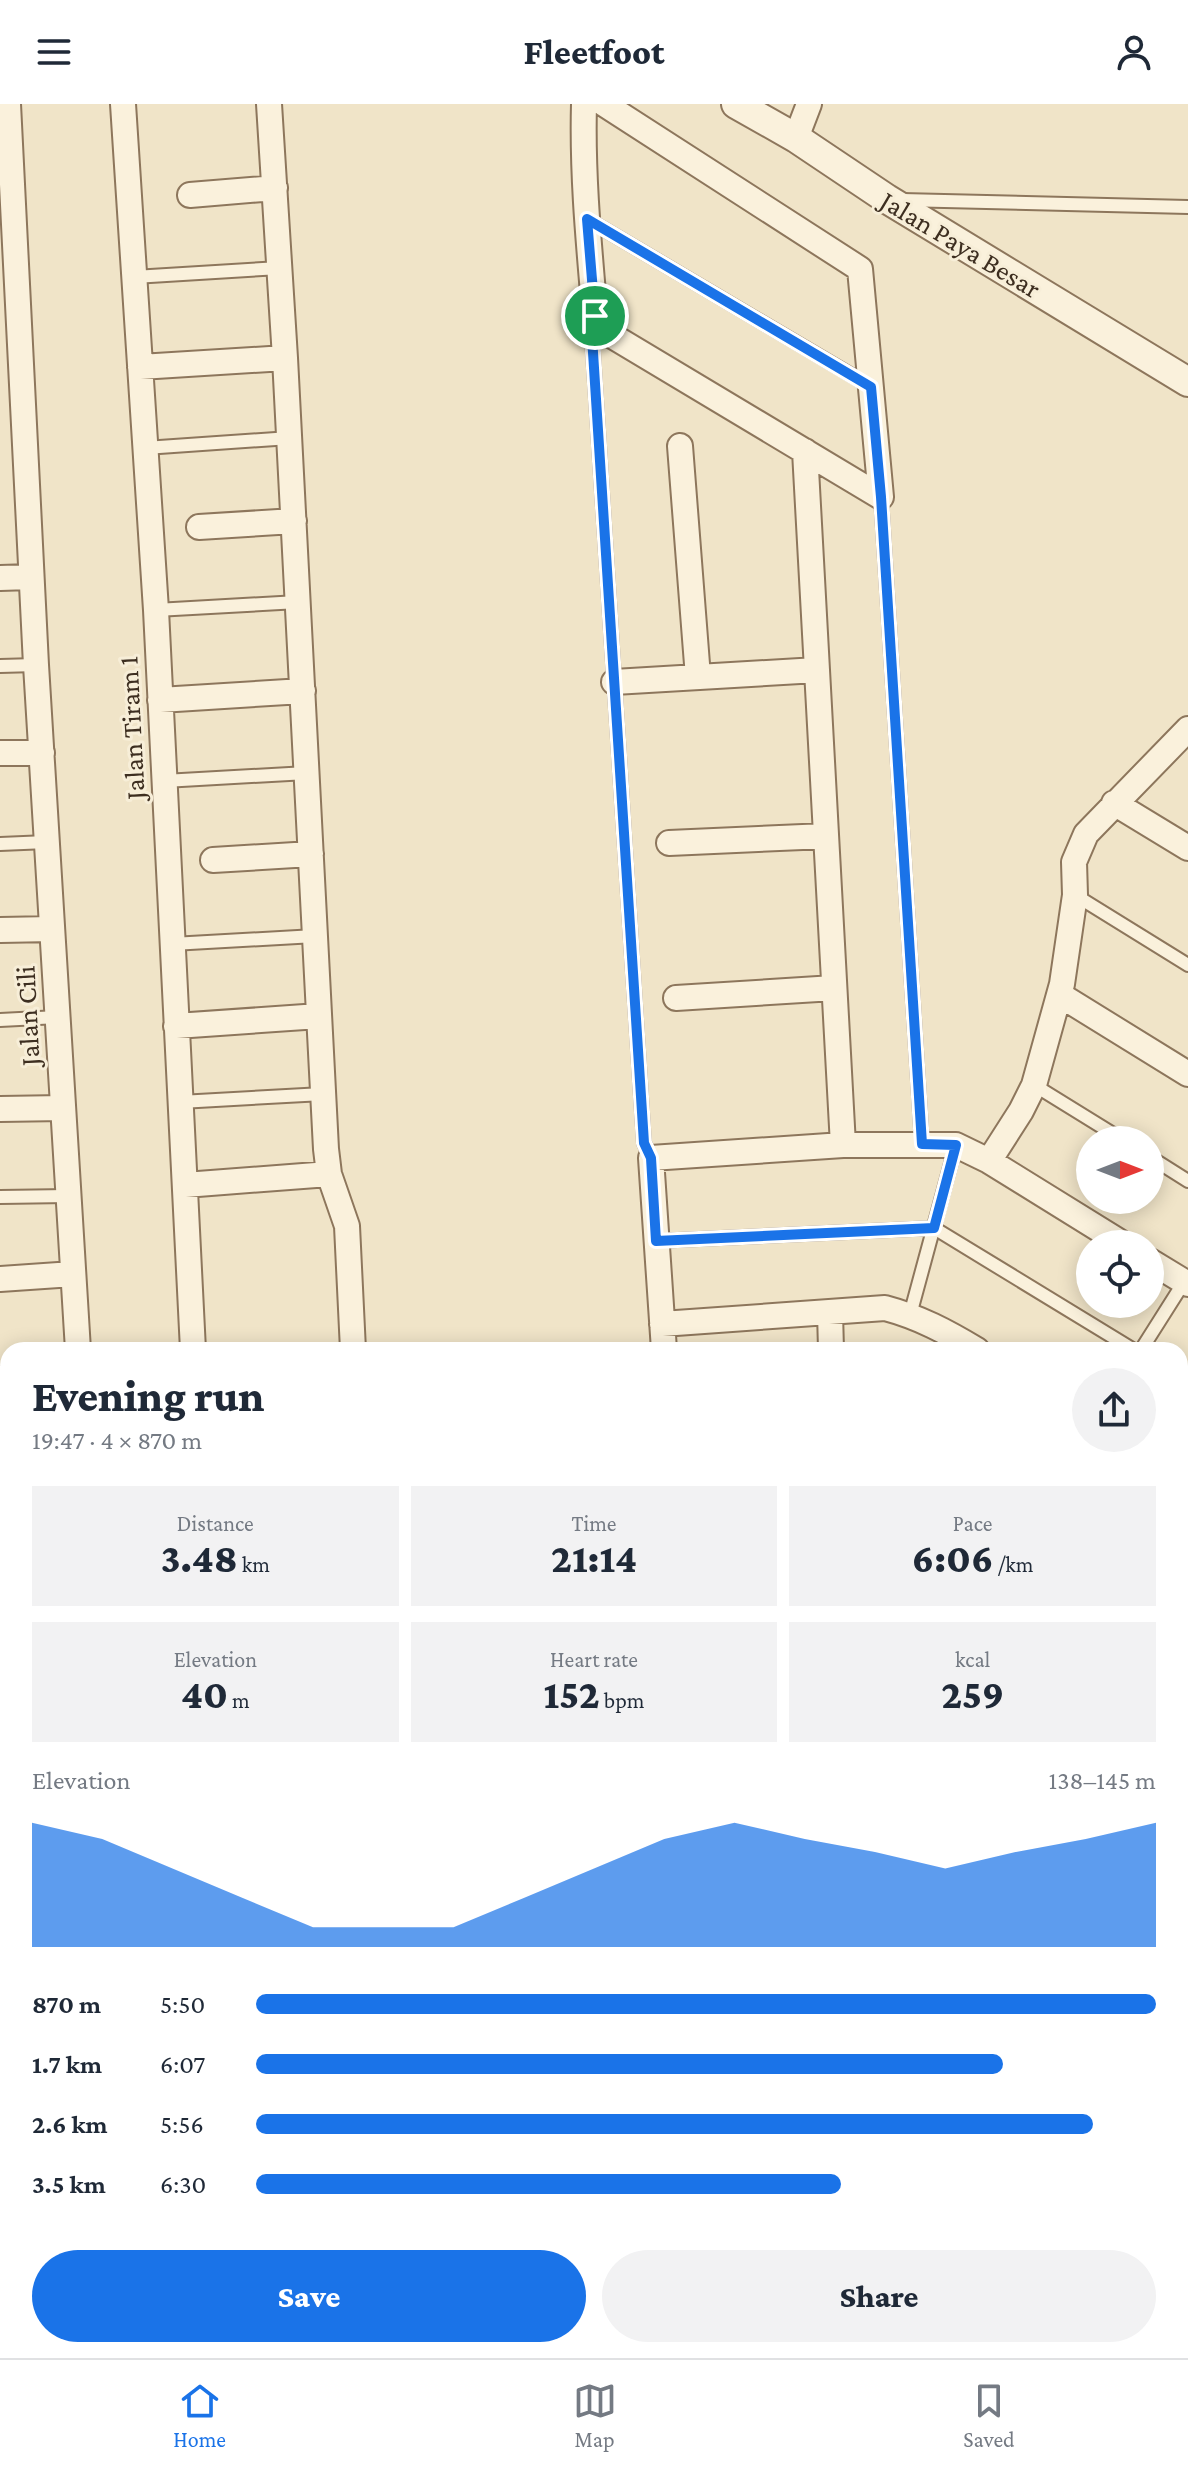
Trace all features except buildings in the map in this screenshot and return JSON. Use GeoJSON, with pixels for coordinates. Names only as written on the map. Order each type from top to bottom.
{"type":"FeatureCollection","features":[{"type":"Feature","properties":{"kind":"street","name":"Jalan Cili"},"geometry":{"type":"LineString","coordinates":[[8,104],[31,577],[77,1342]]}},
{"type":"Feature","properties":{"kind":"street","name":"Jalan Tiram 1"},"geometry":{"type":"LineString","coordinates":[[123,104],[156,610],[193,1342]]}},
{"type":"Feature","properties":{"kind":"street"},"geometry":{"type":"LineString","coordinates":[[269,104],[290,438],[323,1094],[329,1174],[347,1226],[353,1342]]}},
{"type":"Feature","properties":{"kind":"street"},"geometry":{"type":"LineString","coordinates":[[584,104],[587,219],[595,316],[599,328],[881,497]]}},
{"type":"Feature","properties":{"kind":"street"},"geometry":{"type":"LineString","coordinates":[[604,104],[860,269],[881,497]]}},
{"type":"Feature","properties":{"kind":"street","name":"Jalan Paya Besar"},"geometry":{"type":"LineString","coordinates":[[736,104],[796,138],[887,199],[1188,382]]}},
{"type":"Feature","properties":{"kind":"street"},"geometry":{"type":"LineString","coordinates":[[796,138],[809,104]]}},
{"type":"Feature","properties":{"kind":"street"},"geometry":{"type":"LineString","coordinates":[[190,195],[275,188]]}},
{"type":"Feature","properties":{"kind":"street"},"geometry":{"type":"LineString","coordinates":[[140,367],[285,358]]}},
{"type":"Feature","properties":{"kind":"street"},"geometry":{"type":"LineString","coordinates":[[680,446],[698,677]]}},
{"type":"Feature","properties":{"kind":"street"},"geometry":{"type":"LineString","coordinates":[[805,451],[843,1145]]}},
{"type":"Feature","properties":{"kind":"street"},"geometry":{"type":"LineString","coordinates":[[199,527],[294,521]]}},
{"type":"Feature","properties":{"kind":"street"},"geometry":{"type":"LineString","coordinates":[[0,578],[31,577]]}},
{"type":"Feature","properties":{"kind":"street"},"geometry":{"type":"LineString","coordinates":[[614,682],[817,670]]}},
{"type":"Feature","properties":{"kind":"street"},"geometry":{"type":"LineString","coordinates":[[160,700],[303,691]]}},
{"type":"Feature","properties":{"kind":"street"},"geometry":{"type":"LineString","coordinates":[[989,1161],[1034,1085],[1060,995],[1075,895],[1074,862],[1086,834],[1186,735]]}},
{"type":"Feature","properties":{"kind":"street"},"geometry":{"type":"LineString","coordinates":[[0,753],[42,753]]}},
{"type":"Feature","properties":{"kind":"street"},"geometry":{"type":"LineString","coordinates":[[1114,803],[1188,848]]}},
{"type":"Feature","properties":{"kind":"street"},"geometry":{"type":"LineString","coordinates":[[669,843],[826,836]]}},
{"type":"Feature","properties":{"kind":"street"},"geometry":{"type":"LineString","coordinates":[[213,860],[311,854]]}},
{"type":"Feature","properties":{"kind":"street"},"geometry":{"type":"LineString","coordinates":[[0,930],[52,929]]}},
{"type":"Feature","properties":{"kind":"street"},"geometry":{"type":"LineString","coordinates":[[676,998],[834,988]]}},
{"type":"Feature","properties":{"kind":"street"},"geometry":{"type":"LineString","coordinates":[[1060,995],[1188,1074]]}},
{"type":"Feature","properties":{"kind":"street"},"geometry":{"type":"LineString","coordinates":[[176,1026],[319,1016]]}},
{"type":"Feature","properties":{"kind":"street"},"geometry":{"type":"LineString","coordinates":[[0,1109],[63,1108]]}},
{"type":"Feature","properties":{"kind":"street"},"geometry":{"type":"LineString","coordinates":[[663,1342],[651,1158],[843,1145],[956,1145],[989,1161],[1100,1230]]}},
{"type":"Feature","properties":{"kind":"street"},"geometry":{"type":"LineString","coordinates":[[185,1185],[329,1174]]}},
{"type":"Feature","properties":{"kind":"street"},"geometry":{"type":"LineString","coordinates":[[1164,1270],[1186,1283]]}},
{"type":"Feature","properties":{"kind":"street"},"geometry":{"type":"LineString","coordinates":[[0,1279],[73,1274]]}},
{"type":"Feature","properties":{"kind":"street"},"geometry":{"type":"LineString","coordinates":[[662,1324],[885,1308],[910,1315],[964,1342]]}},
{"type":"Feature","properties":{"kind":"street"},"geometry":{"type":"LineString","coordinates":[[830,1312],[831,1342]]}},
{"type":"Feature","properties":{"kind":"lane"},"geometry":{"type":"LineString","coordinates":[[887,199],[1188,207]]}},
{"type":"Feature","properties":{"kind":"lane"},"geometry":{"type":"LineString","coordinates":[[587,219],[871,387]]}},
{"type":"Feature","properties":{"kind":"lane"},"geometry":{"type":"LineString","coordinates":[[134,277],[280,268]]}},
{"type":"Feature","properties":{"kind":"lane"},"geometry":{"type":"LineString","coordinates":[[599,328],[592,337],[644,1143],[651,1158]]}},
{"type":"Feature","properties":{"kind":"lane"},"geometry":{"type":"LineString","coordinates":[[145,448],[290,438]]}},
{"type":"Feature","properties":{"kind":"lane"},"geometry":{"type":"LineString","coordinates":[[881,497],[922,1144]]}},
{"type":"Feature","properties":{"kind":"lane"},"geometry":{"type":"LineString","coordinates":[[156,610],[298,602]]}},
{"type":"Feature","properties":{"kind":"lane"},"geometry":{"type":"LineString","coordinates":[[0,666],[36,665]]}},
{"type":"Feature","properties":{"kind":"lane"},"geometry":{"type":"LineString","coordinates":[[164,781],[307,773]]}},
{"type":"Feature","properties":{"kind":"lane"},"geometry":{"type":"LineString","coordinates":[[0,844],[47,842]]}},
{"type":"Feature","properties":{"kind":"lane"},"geometry":{"type":"LineString","coordinates":[[1075,895],[1188,965]]}},
{"type":"Feature","properties":{"kind":"lane"},"geometry":{"type":"LineString","coordinates":[[172,944],[315,936]]}},
{"type":"Feature","properties":{"kind":"lane"},"geometry":{"type":"LineString","coordinates":[[0,1020],[58,1017]]}},
{"type":"Feature","properties":{"kind":"lane"},"geometry":{"type":"LineString","coordinates":[[1034,1085],[1100,1126]]}},
{"type":"Feature","properties":{"kind":"lane"},"geometry":{"type":"LineString","coordinates":[[180,1102],[323,1094]]}},
{"type":"Feature","properties":{"kind":"lane"},"geometry":{"type":"LineString","coordinates":[[910,1315],[956,1145]]}},
{"type":"Feature","properties":{"kind":"lane"},"geometry":{"type":"LineString","coordinates":[[1164,1166],[1188,1181]]}},
{"type":"Feature","properties":{"kind":"lane"},"geometry":{"type":"LineString","coordinates":[[0,1197],[68,1196]]}},
{"type":"Feature","properties":{"kind":"lane"},"geometry":{"type":"LineString","coordinates":[[656,1241],[934,1228],[1121,1342]]}},
{"type":"Feature","properties":{"kind":"lane"},"geometry":{"type":"LineString","coordinates":[[1146,1342],[1186,1283]]}},
{"type":"Feature","properties":{"kind":"route"},"geometry":{"type":"LineString","coordinates":[[587,219],[871,387],[881,497],[922,1144],[956,1145],[934,1228],[656,1241],[651,1158],[644,1143],[592,337],[599,328],[595,316],[587,219]]}}]}
